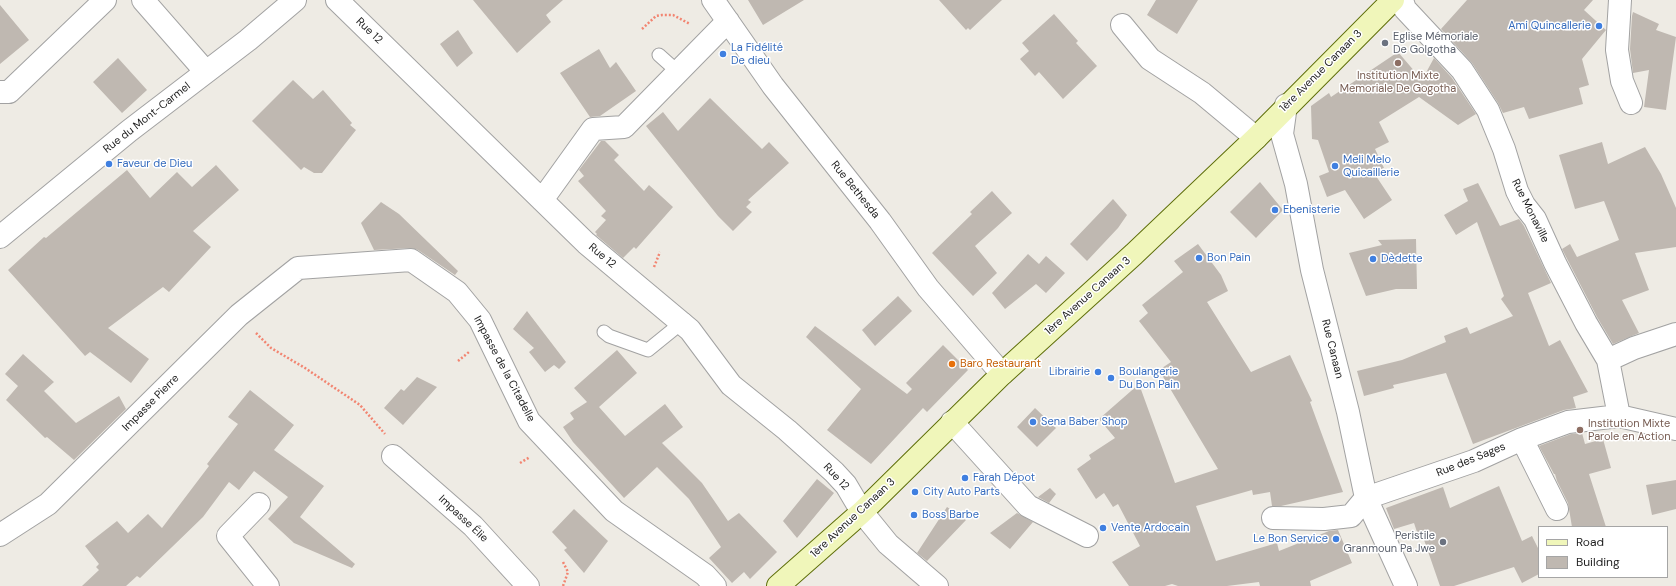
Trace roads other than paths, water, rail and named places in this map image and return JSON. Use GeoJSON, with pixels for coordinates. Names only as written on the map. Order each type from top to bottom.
{"type":"FeatureCollection","features":[{"type":"Feature","properties":{"kind":"main road","name":"1ère Avenue Canaan 3"},"geometry":{"type":"LineString","coordinates":[[778,586],[862,512],[1002,374],[1134,254],[1256,138],[1286,106],[1393,0]]}},
{"type":"Feature","properties":{"kind":"street"},"geometry":{"type":"LineString","coordinates":[[143,0],[206,72]]}},
{"type":"Feature","properties":{"kind":"street","name":"Rue du Mont-Carmel"},"geometry":{"type":"LineString","coordinates":[[0,237],[129,131],[296,0]]}},
{"type":"Feature","properties":{"kind":"street","name":"Rue 12"},"geometry":{"type":"LineString","coordinates":[[337,0],[586,243],[683,321],[731,385],[787,430],[834,472],[846,485],[862,512],[888,544],[937,586]]}},
{"type":"Feature","properties":{"kind":"street","name":"Rue Bethesda"},"geometry":{"type":"LineString","coordinates":[[713,0],[773,86],[880,221],[928,288],[1002,374]]}},
{"type":"Feature","properties":{"kind":"street","name":"Rue Monaville"},"geometry":{"type":"LineString","coordinates":[[1402,0],[1405,9],[1462,70],[1488,110],[1504,149],[1517,191],[1524,205],[1535,219],[1555,263],[1586,323],[1608,360],[1612,372],[1619,416]]}},
{"type":"Feature","properties":{"kind":"street"},"geometry":{"type":"LineString","coordinates":[[1620,0],[1617,50],[1622,81],[1631,103]]}},
{"type":"Feature","properties":{"kind":"street"},"geometry":{"type":"LineString","coordinates":[[0,92],[9,92],[98,2]]}},
{"type":"Feature","properties":{"kind":"street"},"geometry":{"type":"LineString","coordinates":[[542,200],[593,129],[624,127],[728,21]]}},
{"type":"Feature","properties":{"kind":"street"},"geometry":{"type":"LineString","coordinates":[[1122,25],[1150,59],[1202,93],[1256,138]]}},
{"type":"Feature","properties":{"kind":"street","name":"Rue Canaan"},"geometry":{"type":"LineString","coordinates":[[1286,106],[1282,134],[1296,184],[1312,270],[1348,412],[1366,498],[1406,586]]}},
{"type":"Feature","properties":{"kind":"street","name":"Impasse de la Citadelle"},"geometry":{"type":"LineString","coordinates":[[298,268],[411,260],[457,292],[480,320],[529,421],[614,511],[705,575],[715,586]]}},
{"type":"Feature","properties":{"kind":"street","name":"Impasse Pierre"},"geometry":{"type":"LineString","coordinates":[[0,535],[48,504],[240,315],[298,268]]}},
{"type":"Feature","properties":{"kind":"street"},"geometry":{"type":"LineString","coordinates":[[1608,360],[1634,348],[1676,334]]}},
{"type":"Feature","properties":{"kind":"street","name":"Rue des Sages"},"geometry":{"type":"LineString","coordinates":[[1366,498],[1474,461],[1522,439],[1568,422],[1619,416],[1676,429]]}},
{"type":"Feature","properties":{"kind":"street"},"geometry":{"type":"LineString","coordinates":[[952,422],[1028,506],[1087,536]]}},
{"type":"Feature","properties":{"kind":"street"},"geometry":{"type":"LineString","coordinates":[[1522,439],[1557,509]]}},
{"type":"Feature","properties":{"kind":"street","name":"Impasse Élie"},"geometry":{"type":"LineString","coordinates":[[393,456],[473,526],[528,586]]}},
{"type":"Feature","properties":{"kind":"street"},"geometry":{"type":"LineString","coordinates":[[1273,518],[1324,519],[1351,516],[1366,498]]}},
{"type":"Feature","properties":{"kind":"street"},"geometry":{"type":"LineString","coordinates":[[259,504],[228,536],[268,586]]}},
{"type":"Feature","properties":{"kind":"lane"},"geometry":{"type":"LineString","coordinates":[[659,55],[678,72]]}},
{"type":"Feature","properties":{"kind":"lane"},"geometry":{"type":"LineString","coordinates":[[604,332],[609,336],[648,350],[683,321]]}},
{"type":"Feature","properties":{"kind":"place","name":"Ami Quincallerie"},"geometry":{"type":"Point","coordinates":[1599,26]}},
{"type":"Feature","properties":{"kind":"place","name":"Eglise Mémoriale De Golgotha"},"geometry":{"type":"Point","coordinates":[1385,43]}},
{"type":"Feature","properties":{"kind":"place","name":"La Fidélité De dieu"},"geometry":{"type":"Point","coordinates":[723,54]}},
{"type":"Feature","properties":{"kind":"place","name":"Institution Mixte Memoriale De Gogotha"},"geometry":{"type":"Point","coordinates":[1398,63]}},
{"type":"Feature","properties":{"kind":"place","name":"Faveur de Dieu"},"geometry":{"type":"Point","coordinates":[109,164]}},
{"type":"Feature","properties":{"kind":"place","name":"Meli Melo Quicaillerie"},"geometry":{"type":"Point","coordinates":[1335,166]}},
{"type":"Feature","properties":{"kind":"place","name":"Ebenisterie"},"geometry":{"type":"Point","coordinates":[1275,210]}},
{"type":"Feature","properties":{"kind":"place","name":"Bon Pain"},"geometry":{"type":"Point","coordinates":[1199,258]}},
{"type":"Feature","properties":{"kind":"place","name":"Dèdette"},"geometry":{"type":"Point","coordinates":[1373,259]}},
{"type":"Feature","properties":{"kind":"place","name":"Baro Restaurant"},"geometry":{"type":"Point","coordinates":[952,364]}},
{"type":"Feature","properties":{"kind":"place","name":"Librairie"},"geometry":{"type":"Point","coordinates":[1098,372]}},
{"type":"Feature","properties":{"kind":"place","name":"Boulangerie Du Bon Pain"},"geometry":{"type":"Point","coordinates":[1111,378]}},
{"type":"Feature","properties":{"kind":"place","name":"Sena Baber Shop"},"geometry":{"type":"Point","coordinates":[1033,422]}},
{"type":"Feature","properties":{"kind":"place","name":"Institution Mixte Parole en Action"},"geometry":{"type":"Point","coordinates":[1580,430]}},
{"type":"Feature","properties":{"kind":"place","name":"Farah Dépot"},"geometry":{"type":"Point","coordinates":[965,478]}},
{"type":"Feature","properties":{"kind":"place","name":"City Auto Parts"},"geometry":{"type":"Point","coordinates":[915,492]}},
{"type":"Feature","properties":{"kind":"place","name":"Boss Barbe"},"geometry":{"type":"Point","coordinates":[914,515]}},
{"type":"Feature","properties":{"kind":"place","name":"Vente Ardocain"},"geometry":{"type":"Point","coordinates":[1103,528]}},
{"type":"Feature","properties":{"kind":"place","name":"Le Bon Service"},"geometry":{"type":"Point","coordinates":[1336,539]}},
{"type":"Feature","properties":{"kind":"place","name":"Peristile Granmoun Pa Jwe"},"geometry":{"type":"Point","coordinates":[1443,542]}}]}
